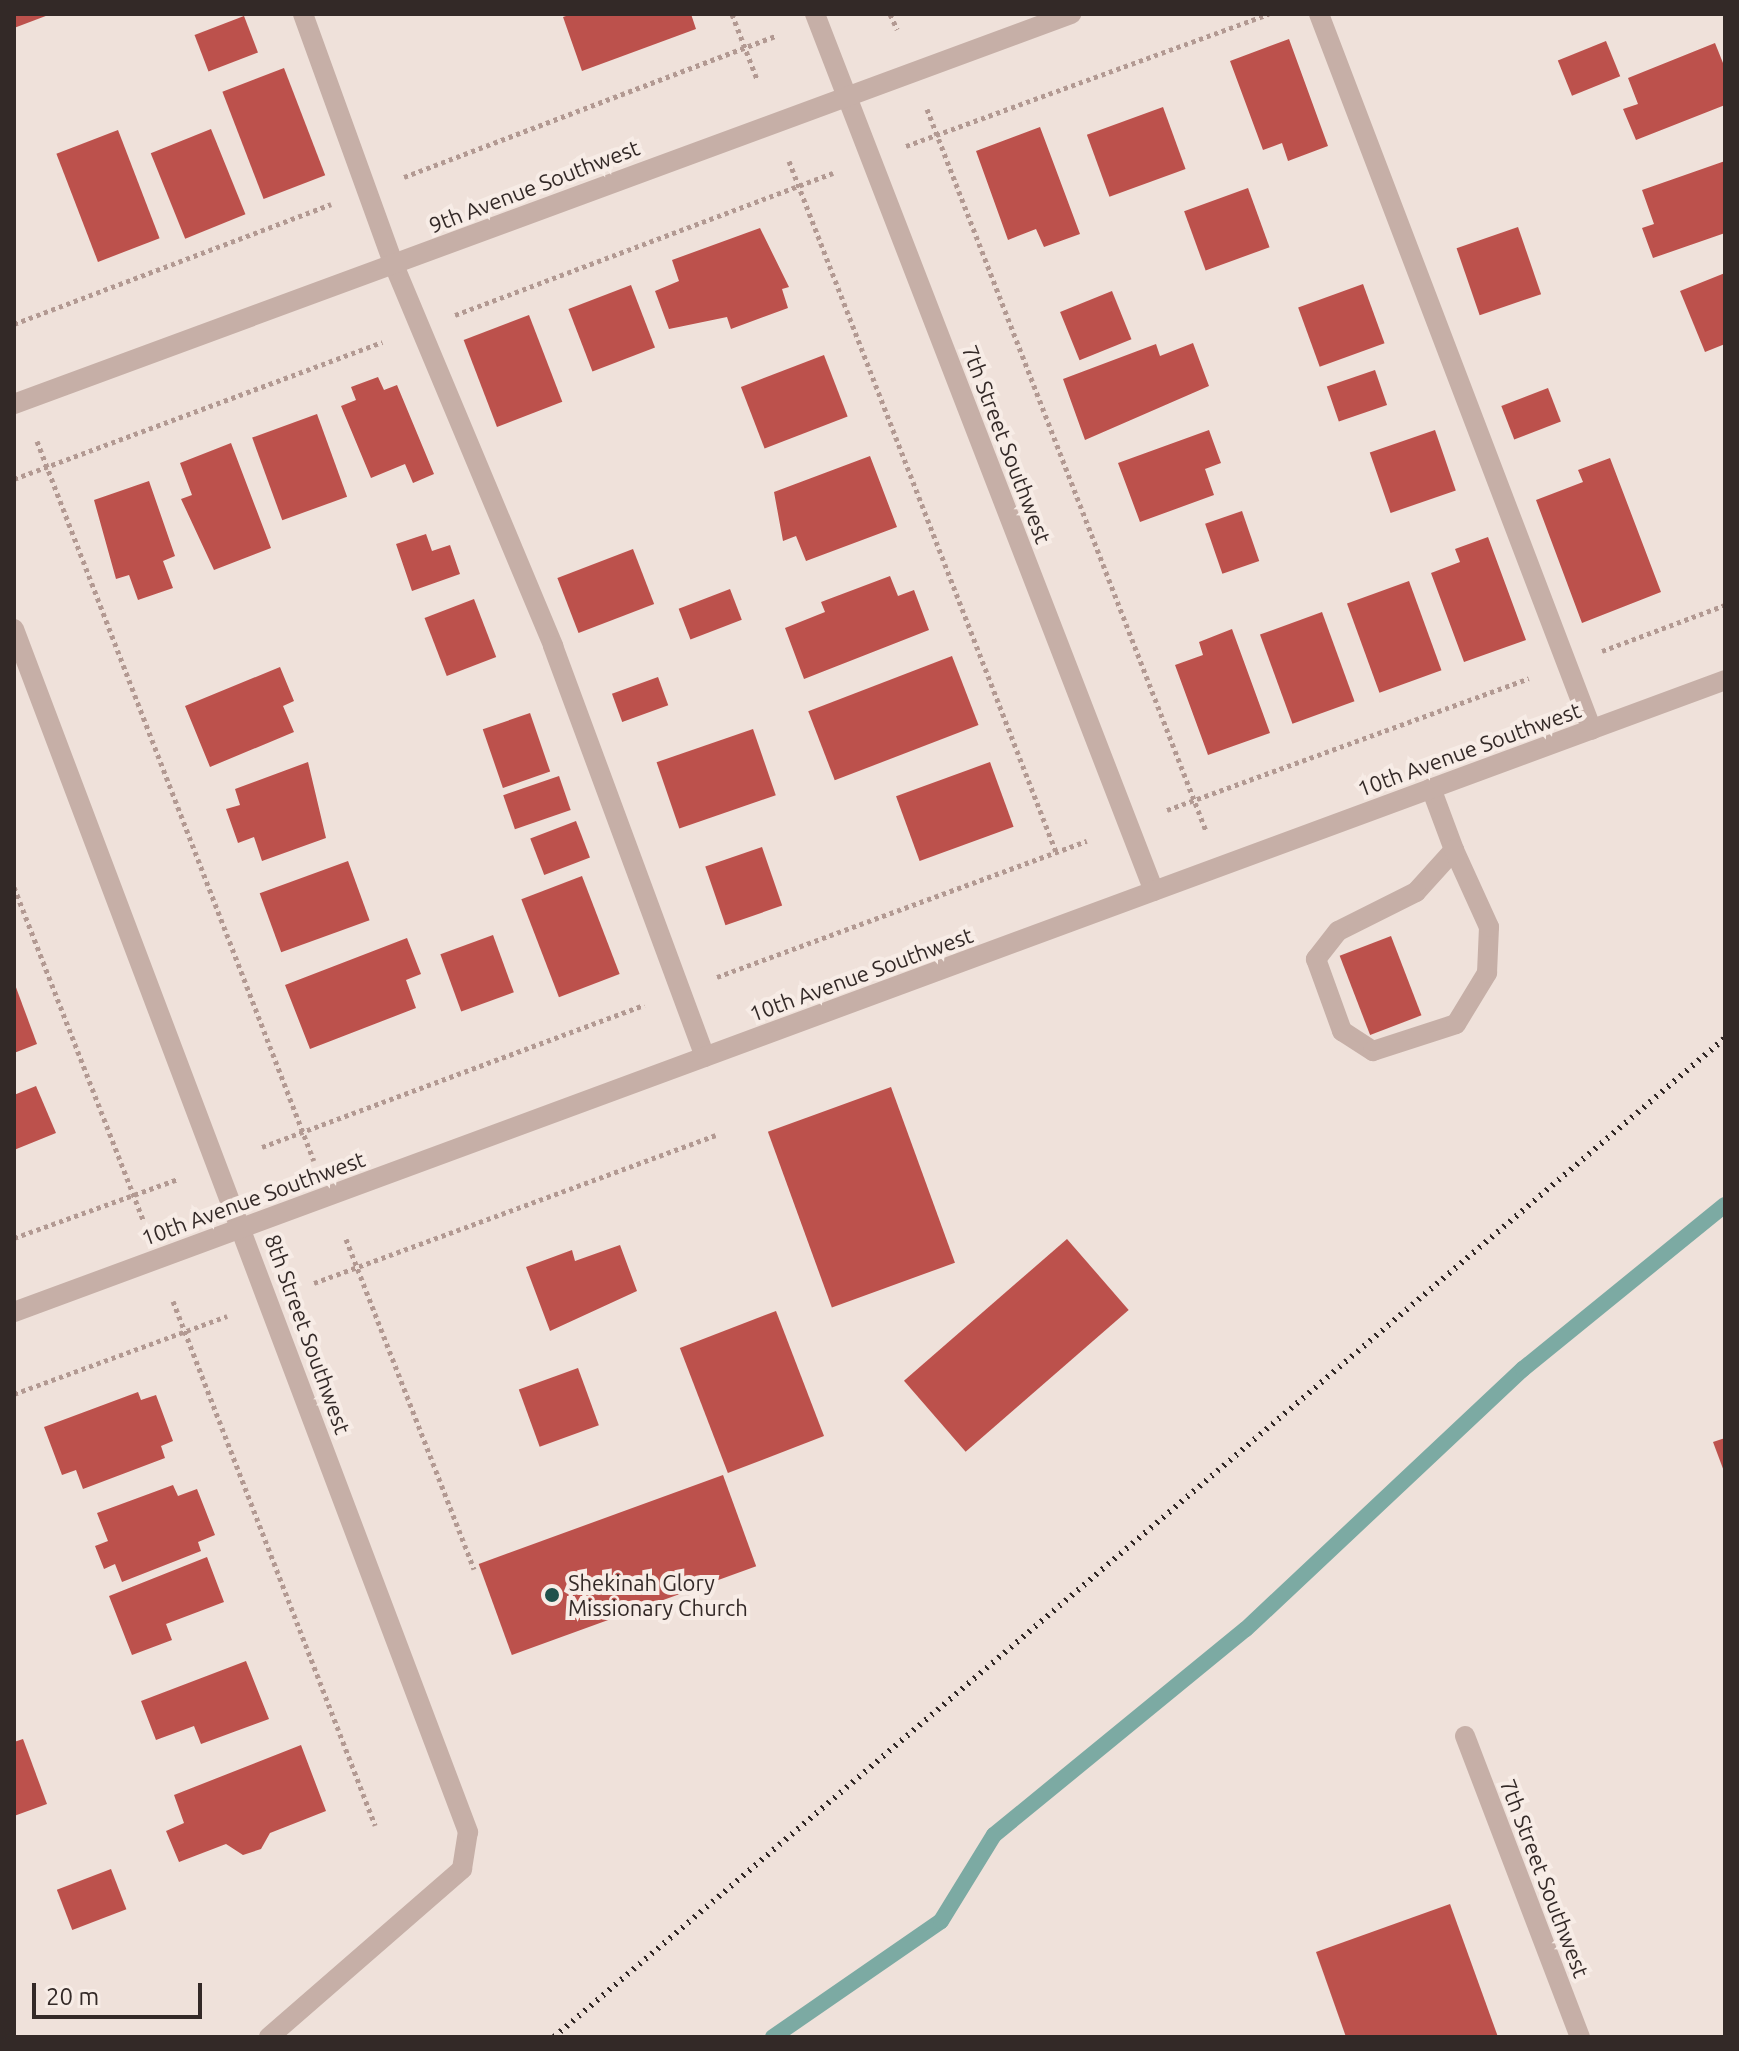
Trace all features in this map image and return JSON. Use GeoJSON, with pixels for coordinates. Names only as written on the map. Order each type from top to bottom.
{"type":"FeatureCollection","features":[{"type":"Feature","properties":{"kind":"street"},"geometry":{"type":"LineString","coordinates":[[303,14],[394,265],[553,646],[705,1057]]}},
{"type":"Feature","properties":{"kind":"street","name":"7th Street Southwest"},"geometry":{"type":"LineString","coordinates":[[815,14],[1154,891]]}},
{"type":"Feature","properties":{"kind":"street","name":"9th Avenue Southwest"},"geometry":{"type":"LineString","coordinates":[[14,404],[394,265],[846,94],[1071,14]]}},
{"type":"Feature","properties":{"kind":"street"},"geometry":{"type":"LineString","coordinates":[[1319,14],[1592,730]]}},
{"type":"Feature","properties":{"kind":"street","name":"8th Street Southwest"},"geometry":{"type":"LineString","coordinates":[[14,629],[243,1227],[468,1832],[462,1869],[269,2037]]}},
{"type":"Feature","properties":{"kind":"street","name":"10th Avenue Southwest"},"geometry":{"type":"LineString","coordinates":[[14,1312],[1725,680]]}},
{"type":"Feature","properties":{"kind":"street"},"geometry":{"type":"LineString","coordinates":[[1431,788],[1454,850],[1489,927],[1487,973],[1456,1024],[1373,1051],[1342,1031],[1316,959],[1338,931],[1416,892],[1454,850]]}},
{"type":"Feature","properties":{"kind":"street","name":"7th Street Southwest"},"geometry":{"type":"LineString","coordinates":[[1465,1736],[1580,2037]]}},
{"type":"Feature","properties":{"kind":"path"},"geometry":{"type":"LineString","coordinates":[[732,14],[757,79]]}},
{"type":"Feature","properties":{"kind":"path"},"geometry":{"type":"LineString","coordinates":[[890,14],[897,29]]}},
{"type":"Feature","properties":{"kind":"path"},"geometry":{"type":"LineString","coordinates":[[906,146],[1269,14]]}},
{"type":"Feature","properties":{"kind":"path"},"geometry":{"type":"LineString","coordinates":[[925,103],[1206,832]]}},
{"type":"Feature","properties":{"kind":"path"},"geometry":{"type":"LineString","coordinates":[[786,153],[1056,852]]}},
{"type":"Feature","properties":{"kind":"path"},"geometry":{"type":"LineString","coordinates":[[37,441],[315,1162]]}},
{"type":"Feature","properties":{"kind":"path"},"geometry":{"type":"LineString","coordinates":[[1162,812],[1725,605]]}},
{"type":"Feature","properties":{"kind":"path"},"geometry":{"type":"LineString","coordinates":[[14,887],[145,1225]]}},
{"type":"Feature","properties":{"kind":"path"},"geometry":{"type":"LineString","coordinates":[[314,1283],[716,1135]]}},
{"type":"Feature","properties":{"kind":"path"},"geometry":{"type":"LineString","coordinates":[[14,1238],[178,1179]]}},
{"type":"Feature","properties":{"kind":"path"},"geometry":{"type":"LineString","coordinates":[[346,1239],[474,1569]]}},
{"type":"Feature","properties":{"kind":"path"},"geometry":{"type":"LineString","coordinates":[[173,1301],[375,1825]]}},
{"type":"Feature","properties":{"kind":"path"},"geometry":{"type":"LineString","coordinates":[[14,1394],[227,1316]]}},
{"type":"Feature","properties":{"kind":"building"},"geometry":{"type":"Polygon","coordinates":[[[14,14],[51,14],[14,28],[14,14]]]}},
{"type":"Feature","properties":{"kind":"building"},"geometry":{"type":"Polygon","coordinates":[[[572,14],[691,14],[696,29],[582,71],[563,17],[572,14]]]}},
{"type":"Feature","properties":{"kind":"building"},"geometry":{"type":"Polygon","coordinates":[[[244,16],[258,52],[208,71],[195,35],[244,16]]]}},
{"type":"Feature","properties":{"kind":"building"},"geometry":{"type":"Polygon","coordinates":[[[1289,39],[1328,146],[1288,161],[1282,143],[1263,150],[1230,61],[1289,39]]]}},
{"type":"Feature","properties":{"kind":"building"},"geometry":{"type":"Polygon","coordinates":[[[1606,41],[1620,76],[1572,96],[1558,60],[1606,41]]]}},
{"type":"Feature","properties":{"kind":"building"},"geometry":{"type":"Polygon","coordinates":[[[1715,43],[1725,68],[1725,105],[1636,140],[1623,109],[1638,104],[1628,78],[1715,43]]]}},
{"type":"Feature","properties":{"kind":"building"},"geometry":{"type":"Polygon","coordinates":[[[284,68],[325,175],[264,199],[222,92],[284,68]]]}},
{"type":"Feature","properties":{"kind":"building"},"geometry":{"type":"Polygon","coordinates":[[[1163,107],[1186,169],[1109,197],[1087,135],[1163,107]]]}},
{"type":"Feature","properties":{"kind":"building"},"geometry":{"type":"Polygon","coordinates":[[[1040,127],[1080,234],[1044,247],[1036,229],[1008,240],[976,151],[1040,127]]]}},
{"type":"Feature","properties":{"kind":"building"},"geometry":{"type":"Polygon","coordinates":[[[211,129],[245,214],[185,239],[151,153],[211,129]]]}},
{"type":"Feature","properties":{"kind":"building"},"geometry":{"type":"Polygon","coordinates":[[[118,130],[160,238],[98,262],[56,154],[118,130]]]}},
{"type":"Feature","properties":{"kind":"building"},"geometry":{"type":"Polygon","coordinates":[[[1725,161],[1725,233],[1653,258],[1642,228],[1654,224],[1642,190],[1725,161]]]}},
{"type":"Feature","properties":{"kind":"building"},"geometry":{"type":"Polygon","coordinates":[[[1248,188],[1270,247],[1206,270],[1184,211],[1248,188]]]}},
{"type":"Feature","properties":{"kind":"building"},"geometry":{"type":"Polygon","coordinates":[[[1518,227],[1541,294],[1480,315],[1457,248],[1518,227]]]}},
{"type":"Feature","properties":{"kind":"building"},"geometry":{"type":"Polygon","coordinates":[[[760,228],[789,287],[782,289],[788,308],[731,329],[727,317],[669,329],[655,291],[679,281],[672,260],[760,228]]]}},
{"type":"Feature","properties":{"kind":"building"},"geometry":{"type":"Polygon","coordinates":[[[1725,273],[1725,344],[1705,352],[1680,291],[1725,273]]]}},
{"type":"Feature","properties":{"kind":"building"},"geometry":{"type":"Polygon","coordinates":[[[1363,284],[1385,343],[1320,367],[1298,308],[1363,284]]]}},
{"type":"Feature","properties":{"kind":"building"},"geometry":{"type":"Polygon","coordinates":[[[631,285],[655,348],[592,372],[568,309],[631,285]]]}},
{"type":"Feature","properties":{"kind":"building"},"geometry":{"type":"Polygon","coordinates":[[[1112,291],[1131,339],[1080,360],[1060,312],[1112,291]]]}},
{"type":"Feature","properties":{"kind":"building"},"geometry":{"type":"Polygon","coordinates":[[[529,315],[562,402],[497,427],[464,340],[529,315]]]}},
{"type":"Feature","properties":{"kind":"building"},"geometry":{"type":"Polygon","coordinates":[[[1193,343],[1209,386],[1085,440],[1063,379],[1156,344],[1160,356],[1193,343]]]}},
{"type":"Feature","properties":{"kind":"building"},"geometry":{"type":"Polygon","coordinates":[[[824,355],[848,417],[765,449],[741,387],[824,355]]]}},
{"type":"Feature","properties":{"kind":"building"},"geometry":{"type":"Polygon","coordinates":[[[1375,370],[1387,405],[1339,422],[1327,387],[1375,370]]]}},
{"type":"Feature","properties":{"kind":"building"},"geometry":{"type":"Polygon","coordinates":[[[378,377],[384,390],[397,385],[434,474],[413,483],[405,464],[371,478],[341,406],[356,400],[351,387],[378,377]]]}},
{"type":"Feature","properties":{"kind":"building"},"geometry":{"type":"Polygon","coordinates":[[[1548,388],[1561,422],[1514,440],[1501,406],[1548,388]]]}},
{"type":"Feature","properties":{"kind":"building"},"geometry":{"type":"Polygon","coordinates":[[[317,414],[347,497],[282,520],[252,438],[317,414]]]}},
{"type":"Feature","properties":{"kind":"building"},"geometry":{"type":"Polygon","coordinates":[[[1209,430],[1221,463],[1205,469],[1214,495],[1140,522],[1118,463],[1209,430]]]}},
{"type":"Feature","properties":{"kind":"building"},"geometry":{"type":"Polygon","coordinates":[[[1435,430],[1456,491],[1391,513],[1370,452],[1435,430]]]}},
{"type":"Feature","properties":{"kind":"building"},"geometry":{"type":"Polygon","coordinates":[[[231,443],[271,548],[214,570],[181,499],[192,495],[180,463],[231,443]]]}},
{"type":"Feature","properties":{"kind":"building"},"geometry":{"type":"Polygon","coordinates":[[[870,456],[897,527],[806,561],[796,536],[783,541],[774,492],[870,456]]]}},
{"type":"Feature","properties":{"kind":"building"},"geometry":{"type":"Polygon","coordinates":[[[1610,458],[1661,592],[1582,623],[1536,500],[1583,482],[1578,470],[1610,458]]]}},
{"type":"Feature","properties":{"kind":"building"},"geometry":{"type":"Polygon","coordinates":[[[149,481],[175,556],[163,561],[173,588],[138,600],[129,575],[116,579],[94,500],[149,481]]]}},
{"type":"Feature","properties":{"kind":"building"},"geometry":{"type":"Polygon","coordinates":[[[1242,511],[1259,561],[1222,574],[1205,524],[1242,511]]]}},
{"type":"Feature","properties":{"kind":"building"},"geometry":{"type":"Polygon","coordinates":[[[426,534],[432,551],[450,545],[460,574],[412,591],[396,544],[426,534]]]}},
{"type":"Feature","properties":{"kind":"building"},"geometry":{"type":"Polygon","coordinates":[[[1488,537],[1526,640],[1464,662],[1431,573],[1460,562],[1455,549],[1488,537]]]}},
{"type":"Feature","properties":{"kind":"building"},"geometry":{"type":"Polygon","coordinates":[[[633,549],[654,604],[579,633],[557,578],[633,549]]]}},
{"type":"Feature","properties":{"kind":"building"},"geometry":{"type":"Polygon","coordinates":[[[890,576],[898,596],[914,590],[929,630],[804,679],[785,628],[825,612],[821,602],[890,576]]]}},
{"type":"Feature","properties":{"kind":"building"},"geometry":{"type":"Polygon","coordinates":[[[1409,581],[1441,670],[1379,693],[1347,604],[1409,581]]]}},
{"type":"Feature","properties":{"kind":"building"},"geometry":{"type":"Polygon","coordinates":[[[730,589],[742,620],[690,640],[679,609],[730,589]]]}},
{"type":"Feature","properties":{"kind":"building"},"geometry":{"type":"Polygon","coordinates":[[[474,599],[496,657],[447,676],[425,618],[474,599]]]}},
{"type":"Feature","properties":{"kind":"building"},"geometry":{"type":"Polygon","coordinates":[[[1322,612],[1354,701],[1292,724],[1260,635],[1322,612]]]}},
{"type":"Feature","properties":{"kind":"building"},"geometry":{"type":"Polygon","coordinates":[[[1232,629],[1270,733],[1208,755],[1175,665],[1203,655],[1199,642],[1232,629]]]}},
{"type":"Feature","properties":{"kind":"building"},"geometry":{"type":"Polygon","coordinates":[[[952,656],[979,725],[835,780],[808,711],[952,656]]]}},
{"type":"Feature","properties":{"kind":"building"},"geometry":{"type":"Polygon","coordinates":[[[280,667],[294,701],[283,706],[294,732],[210,767],[185,706],[280,667]]]}},
{"type":"Feature","properties":{"kind":"building"},"geometry":{"type":"Polygon","coordinates":[[[658,677],[668,705],[622,722],[612,694],[658,677]]]}},
{"type":"Feature","properties":{"kind":"building"},"geometry":{"type":"Polygon","coordinates":[[[530,713],[550,772],[503,788],[483,729],[530,713]]]}},
{"type":"Feature","properties":{"kind":"building"},"geometry":{"type":"Polygon","coordinates":[[[753,729],[776,795],[679,828],[657,762],[753,729]]]}},
{"type":"Feature","properties":{"kind":"building"},"geometry":{"type":"Polygon","coordinates":[[[308,762],[326,838],[262,861],[254,837],[238,843],[226,809],[240,805],[235,789],[308,762]]]}},
{"type":"Feature","properties":{"kind":"building"},"geometry":{"type":"Polygon","coordinates":[[[990,762],[1014,827],[920,861],[896,796],[990,762]]]}},
{"type":"Feature","properties":{"kind":"building"},"geometry":{"type":"Polygon","coordinates":[[[559,776],[571,810],[515,829],[503,795],[559,776]]]}},
{"type":"Feature","properties":{"kind":"building"},"geometry":{"type":"Polygon","coordinates":[[[576,821],[590,857],[544,875],[530,839],[576,821]]]}},
{"type":"Feature","properties":{"kind":"building"},"geometry":{"type":"Polygon","coordinates":[[[762,847],[782,906],[725,925],[705,867],[762,847]]]}},
{"type":"Feature","properties":{"kind":"building"},"geometry":{"type":"Polygon","coordinates":[[[348,861],[370,920],[281,952],[260,893],[348,861]]]}},
{"type":"Feature","properties":{"kind":"building"},"geometry":{"type":"Polygon","coordinates":[[[582,876],[620,974],[559,997],[521,899],[582,876]]]}},
{"type":"Feature","properties":{"kind":"building"},"geometry":{"type":"Polygon","coordinates":[[[493,935],[514,992],[461,1011],[440,954],[493,935]]]}},
{"type":"Feature","properties":{"kind":"building"},"geometry":{"type":"Polygon","coordinates":[[[1391,936],[1421,1015],[1370,1035],[1340,956],[1391,936]]]}},
{"type":"Feature","properties":{"kind":"building"},"geometry":{"type":"Polygon","coordinates":[[[407,938],[421,974],[406,980],[416,1008],[310,1049],[285,985],[407,938]]]}},
{"type":"Feature","properties":{"kind":"building"},"geometry":{"type":"Polygon","coordinates":[[[14,982],[37,1044],[14,1053],[14,982]]]}},
{"type":"Feature","properties":{"kind":"building"},"geometry":{"type":"Polygon","coordinates":[[[36,1086],[56,1133],[14,1150],[14,1095],[36,1086]]]}},
{"type":"Feature","properties":{"kind":"building"},"geometry":{"type":"Polygon","coordinates":[[[891,1087],[955,1263],[832,1308],[768,1132],[891,1087]]]}},
{"type":"Feature","properties":{"kind":"building"},"geometry":{"type":"Polygon","coordinates":[[[1067,1239],[1129,1310],[966,1452],[904,1381],[1067,1239]]]}},
{"type":"Feature","properties":{"kind":"building"},"geometry":{"type":"Polygon","coordinates":[[[620,1245],[637,1291],[550,1331],[526,1267],[572,1250],[575,1261],[620,1245]]]}},
{"type":"Feature","properties":{"kind":"building"},"geometry":{"type":"Polygon","coordinates":[[[776,1311],[824,1436],[728,1473],[680,1348],[776,1311]]]}},
{"type":"Feature","properties":{"kind":"building"},"geometry":{"type":"Polygon","coordinates":[[[578,1368],[599,1425],[540,1447],[519,1390],[578,1368]]]}},
{"type":"Feature","properties":{"kind":"building"},"geometry":{"type":"Polygon","coordinates":[[[138,1392],[141,1400],[156,1395],[173,1441],[161,1446],[165,1458],[83,1489],[76,1470],[62,1475],[44,1427],[138,1392]]]}},
{"type":"Feature","properties":{"kind":"building"},"geometry":{"type":"Polygon","coordinates":[[[1725,1438],[1725,1474],[1713,1442],[1725,1438]]]}},
{"type":"Feature","properties":{"kind":"building"},"geometry":{"type":"Polygon","coordinates":[[[723,1475],[756,1566],[512,1655],[479,1564],[723,1475]]]}},
{"type":"Feature","properties":{"kind":"building"},"geometry":{"type":"Polygon","coordinates":[[[173,1485],[178,1496],[197,1489],[215,1535],[198,1542],[201,1551],[122,1582],[115,1564],[104,1569],[95,1546],[108,1541],[97,1513],[173,1485]]]}},
{"type":"Feature","properties":{"kind":"building"},"geometry":{"type":"Polygon","coordinates":[[[207,1557],[224,1602],[166,1624],[172,1640],[132,1655],[109,1596],[207,1557]]]}},
{"type":"Feature","properties":{"kind":"building"},"geometry":{"type":"Polygon","coordinates":[[[246,1661],[269,1719],[201,1744],[194,1726],[156,1740],[141,1701],[246,1661]]]}},
{"type":"Feature","properties":{"kind":"building"},"geometry":{"type":"Polygon","coordinates":[[[23,1739],[47,1804],[14,1816],[14,1742],[23,1739]]]}},
{"type":"Feature","properties":{"kind":"building"},"geometry":{"type":"Polygon","coordinates":[[[301,1745],[326,1811],[270,1833],[261,1849],[243,1855],[226,1844],[179,1862],[166,1831],[184,1823],[174,1795],[301,1745]]]}},
{"type":"Feature","properties":{"kind":"building"},"geometry":{"type":"Polygon","coordinates":[[[111,1869],[126,1909],[72,1930],[57,1890],[111,1869]]]}},
{"type":"Feature","properties":{"kind":"building"},"geometry":{"type":"Polygon","coordinates":[[[1450,1904],[1498,2037],[1346,2037],[1316,1952],[1450,1904]]]}},
{"type":"Feature","properties":{"kind":"waterway"},"geometry":{"type":"LineString","coordinates":[[773,2037],[941,1921],[994,1835],[1246,1629],[1523,1369],[1725,1205]]}},
{"type":"Feature","properties":{"kind":"railway"},"geometry":{"type":"LineString","coordinates":[[554,2037],[1725,1038]]}},
{"type":"Feature","properties":{"kind":"place","name":"Shekinah Glory Missionary Church"},"geometry":{"type":"Point","coordinates":[552,1595]}}]}
